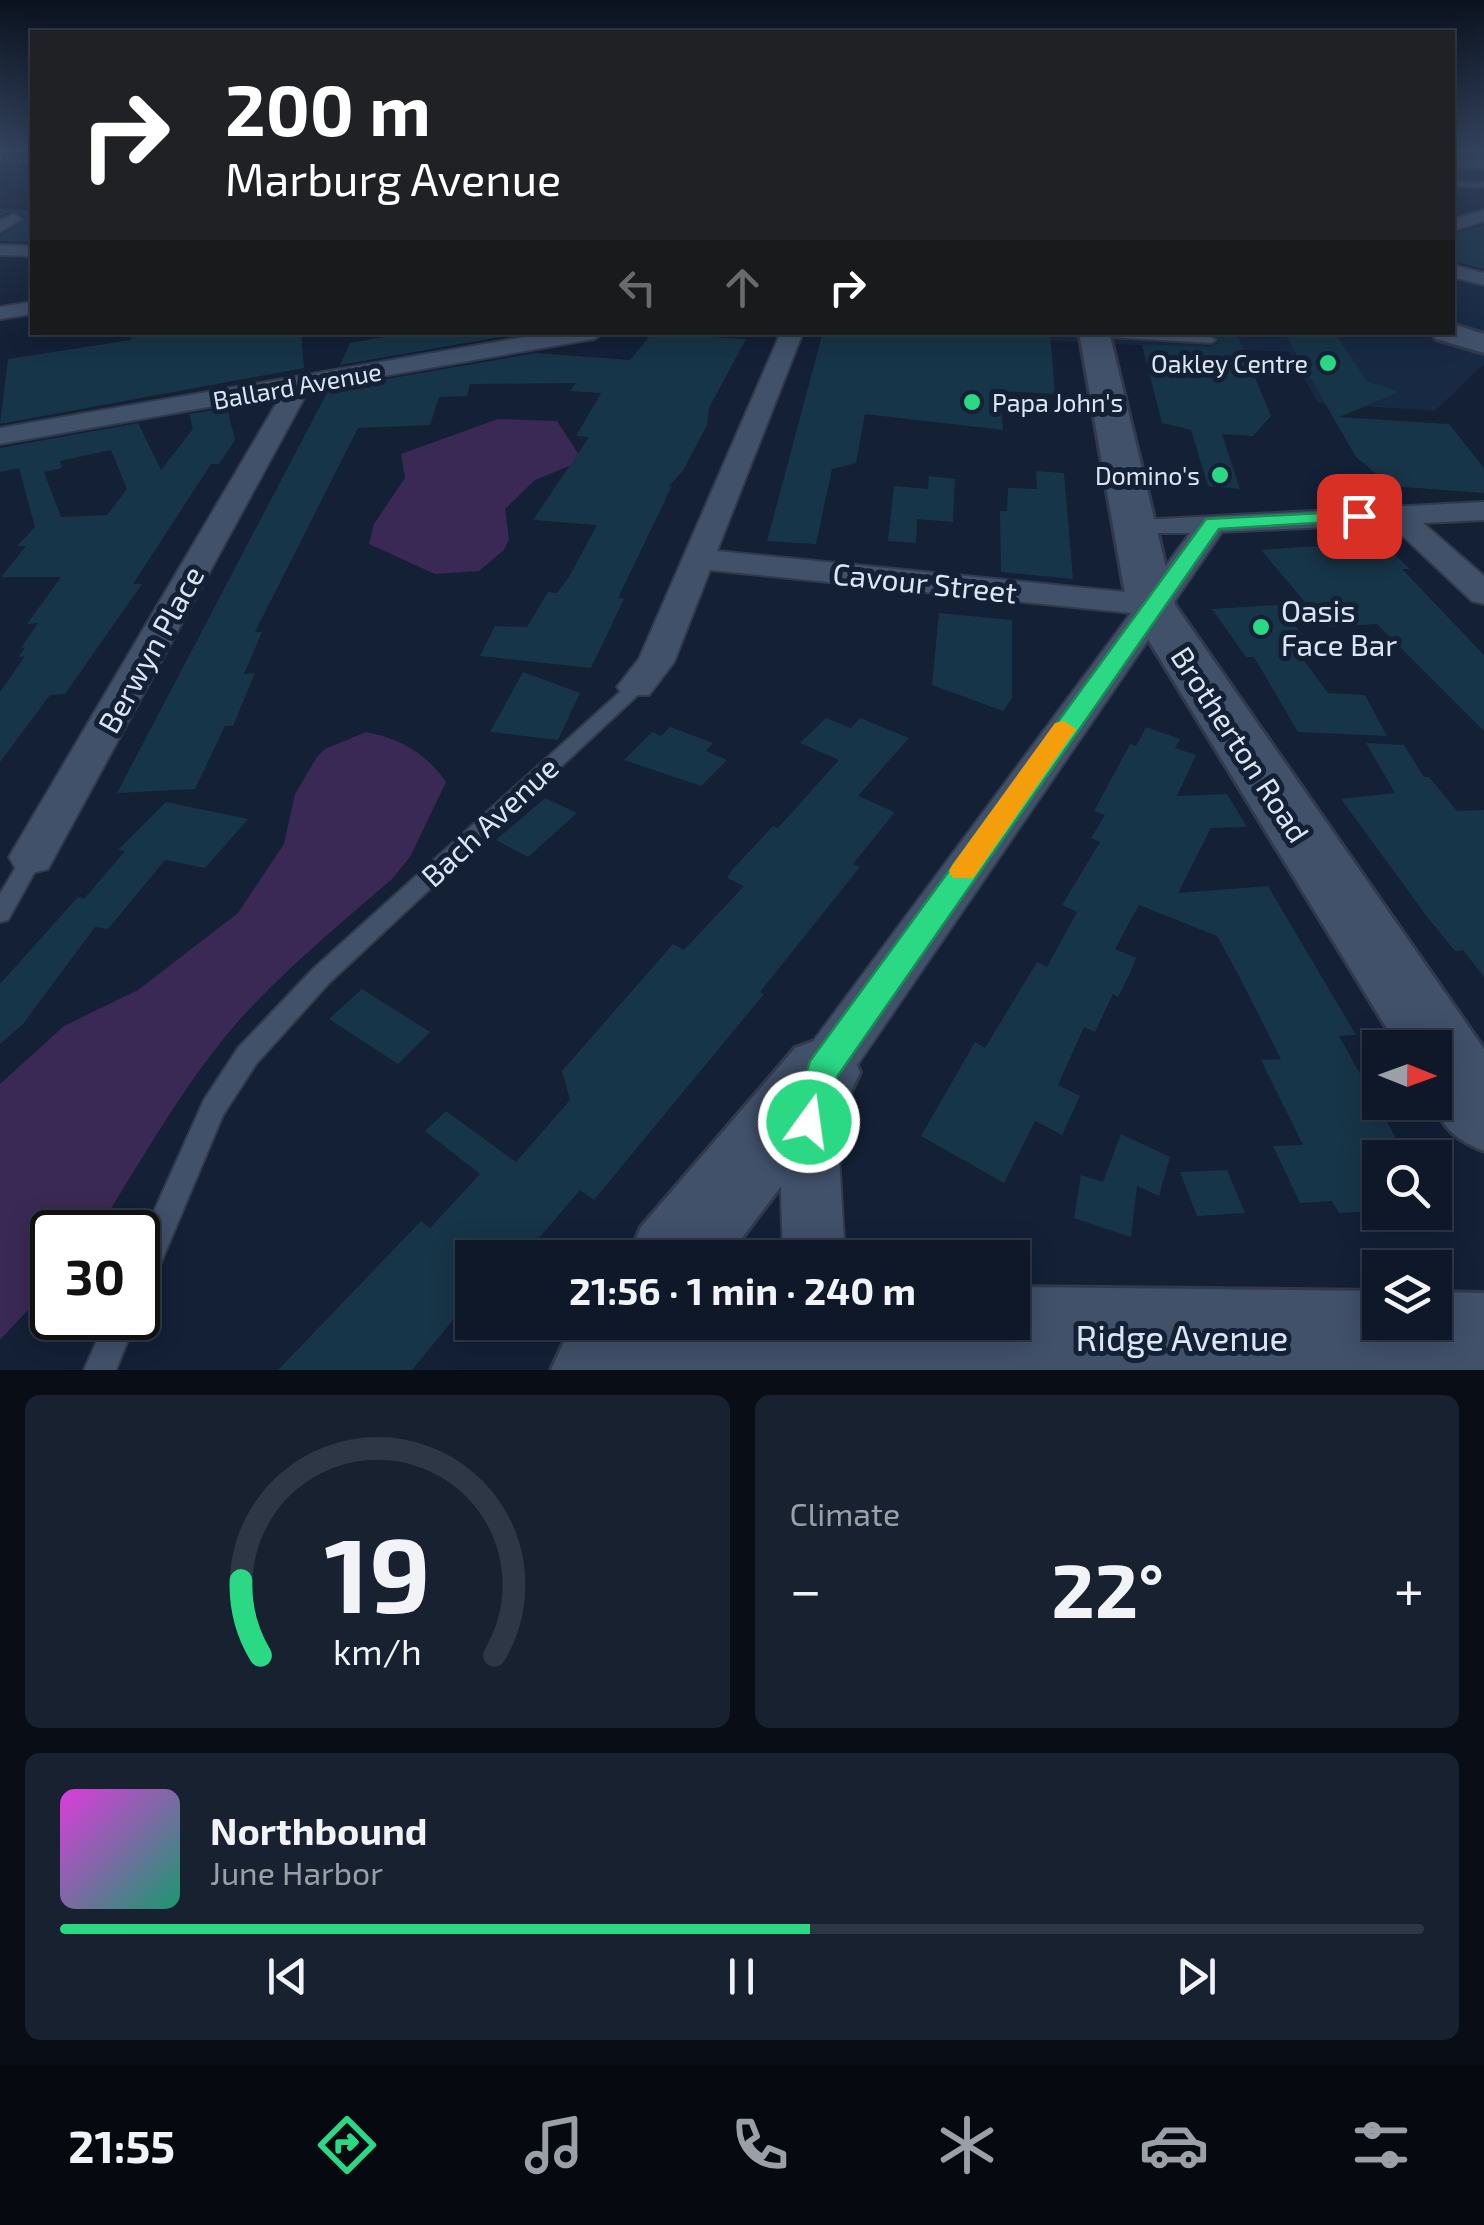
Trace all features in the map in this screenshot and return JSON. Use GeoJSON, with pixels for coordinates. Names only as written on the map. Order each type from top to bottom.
{"type":"FeatureCollection","features":[{"type":"Feature","properties":{"kind":"street"},"geometry":{"type":"LineString","coordinates":[[1455,225],[1484,215]]}},
{"type":"Feature","properties":{"kind":"street"},"geometry":{"type":"LineString","coordinates":[[0,250],[30,251]]}},
{"type":"Feature","properties":{"kind":"street"},"geometry":{"type":"LineString","coordinates":[[1455,273],[1484,280]]}},
{"type":"Feature","properties":{"kind":"street"},"geometry":{"type":"LineString","coordinates":[[0,313],[30,308]]}},
{"type":"Feature","properties":{"kind":"street"},"geometry":{"type":"LineString","coordinates":[[1455,327],[1484,332]]}},
{"type":"Feature","properties":{"kind":"street","name":"Ballard Avenue"},"geometry":{"type":"LineString","coordinates":[[0,436],[577,335]]}},
{"type":"Feature","properties":{"kind":"street","name":"Bach Avenue"},"geometry":{"type":"LineString","coordinates":[[636,687],[656,662],[791,335]]}},
{"type":"Feature","properties":{"kind":"street","name":"Brotherton Road"},"geometry":{"type":"LineString","coordinates":[[1094,335],[1150,606],[1484,1115]]}},
{"type":"Feature","properties":{"kind":"street"},"geometry":{"type":"LineString","coordinates":[[1455,335],[1484,344]]}},
{"type":"Feature","properties":{"kind":"street","name":"Berwyn Place"},"geometry":{"type":"LineString","coordinates":[[32,857],[299,384]]}},
{"type":"Feature","properties":{"kind":"street"},"geometry":{"type":"LineString","coordinates":[[1132,527],[1484,511]]}},
{"type":"Feature","properties":{"kind":"street"},"geometry":{"type":"LineString","coordinates":[[1397,515],[1484,594]]}},
{"type":"Feature","properties":{"kind":"street"},"geometry":{"type":"LineString","coordinates":[[687,1240],[822,1072],[1150,606],[1213,523]]}},
{"type":"Feature","properties":{"kind":"street","name":"Cavour Street"},"geometry":{"type":"LineString","coordinates":[[700,559],[1150,606]]}},
{"type":"Feature","properties":{"kind":"street"},"geometry":{"type":"LineString","coordinates":[[816,1240],[809,1122],[822,1072]]}},
{"type":"Feature","properties":{"kind":"street","name":"Ridge Avenue"},"geometry":{"type":"LineString","coordinates":[[1030,1333],[1484,1339]]}},
{"type":"Feature","properties":{"kind":"street"},"geometry":{"type":"LineString","coordinates":[[598,1370],[615,1340]]}},
{"type":"Feature","properties":{"kind":"street","name":"Ridge Avenue"},"geometry":{"type":"LineString","coordinates":[[666,1370],[704,1352],[751,1340]]}},
{"type":"Feature","properties":{"kind":"lane"},"geometry":{"type":"LineString","coordinates":[[1127,335],[1210,340]]}},
{"type":"Feature","properties":{"kind":"lane","name":"Bach Avenue"},"geometry":{"type":"LineString","coordinates":[[160,1230],[213,1108],[247,1056],[321,976],[636,687]]}},
{"type":"Feature","properties":{"kind":"lane","name":"Berwyn Place"},"geometry":{"type":"LineString","coordinates":[[0,914],[32,857]]}},
{"type":"Feature","properties":{"kind":"lane"},"geometry":{"type":"LineString","coordinates":[[100,1370],[113,1340]]}},
{"type":"Feature","properties":{"kind":"shaded area"},"geometry":{"type":"Polygon","coordinates":[[[1455,274],[1484,281],[1484,364],[1435,411],[1318,403],[1289,352],[942,336],[1455,335],[1455,274]]]}},
{"type":"Feature","properties":{"kind":"shaded area"},"geometry":{"type":"Polygon","coordinates":[[[498,419],[557,421],[579,455],[574,464],[535,480],[505,509],[509,539],[504,550],[479,571],[435,574],[369,544],[374,524],[405,478],[401,454],[498,419]]]}},
{"type":"Feature","properties":{"kind":"shaded area"},"geometry":{"type":"Polygon","coordinates":[[[366,732],[412,749],[446,782],[410,857],[392,879],[292,967],[236,1024],[172,1110],[110,1210],[30,1210],[30,1308],[0,1340],[0,1084],[64,1026],[138,990],[238,913],[284,844],[295,794],[325,749],[366,732]]]}},
{"type":"Feature","properties":{"kind":"building"},"geometry":{"type":"Polygon","coordinates":[[[15,212],[30,212],[30,242],[0,241],[0,236],[26,218],[15,212]]]}},
{"type":"Feature","properties":{"kind":"building"},"geometry":{"type":"Polygon","coordinates":[[[1484,225],[1484,269],[1455,262],[1455,233],[1484,225]]]}},
{"type":"Feature","properties":{"kind":"building"},"geometry":{"type":"Polygon","coordinates":[[[130,335],[301,335],[304,368],[0,424],[8,359],[131,340],[130,335]]]}},
{"type":"Feature","properties":{"kind":"building"},"geometry":{"type":"Polygon","coordinates":[[[394,335],[511,335],[340,365],[350,343],[394,335]]]}},
{"type":"Feature","properties":{"kind":"building"},"geometry":{"type":"Polygon","coordinates":[[[650,335],[746,339],[709,408],[707,425],[683,471],[668,487],[672,486],[618,598],[624,599],[591,668],[480,656],[495,626],[527,627],[548,592],[557,593],[569,577],[597,525],[533,520],[589,437],[576,436],[601,393],[570,391],[576,383],[470,384],[467,396],[439,397],[430,425],[358,428],[255,632],[262,632],[244,674],[255,673],[233,726],[225,726],[195,789],[117,793],[329,389],[536,353],[630,360],[650,335]]]}},
{"type":"Feature","properties":{"kind":"building"},"geometry":{"type":"Polygon","coordinates":[[[822,335],[1050,335],[1055,394],[1000,391],[1003,430],[865,414],[856,463],[832,469],[816,544],[767,541],[822,335]]]}},
{"type":"Feature","properties":{"kind":"building"},"geometry":{"type":"Polygon","coordinates":[[[1214,335],[1237,335],[1271,416],[1253,436],[1222,434],[1240,489],[1208,486],[1191,430],[1162,423],[1142,345],[1211,347],[1220,341],[1214,335]]]}},
{"type":"Feature","properties":{"kind":"building"},"geometry":{"type":"Polygon","coordinates":[[[1286,335],[1336,335],[1367,381],[1400,392],[1339,417],[1449,424],[1484,468],[1484,493],[1391,486],[1356,457],[1286,335]]]}},
{"type":"Feature","properties":{"kind":"building"},"geometry":{"type":"Polygon","coordinates":[[[227,408],[235,440],[219,464],[211,464],[133,584],[142,584],[65,694],[50,695],[0,762],[0,692],[25,656],[18,657],[38,623],[27,624],[61,577],[1,577],[26,546],[17,546],[35,527],[19,468],[0,472],[0,448],[138,423],[161,470],[193,429],[189,414],[227,408]],[[111,450],[60,461],[62,468],[44,472],[61,517],[107,515],[127,489],[111,450]]]}},
{"type":"Feature","properties":{"kind":"building"},"geometry":{"type":"Polygon","coordinates":[[[1036,471],[1064,473],[1073,579],[1001,572],[1000,511],[1007,511],[1008,488],[1037,489],[1036,471]]]}},
{"type":"Feature","properties":{"kind":"building"},"geometry":{"type":"Polygon","coordinates":[[[929,476],[955,479],[953,522],[917,519],[916,543],[888,541],[894,486],[928,489],[929,476]]]}},
{"type":"Feature","properties":{"kind":"building"},"geometry":{"type":"Polygon","coordinates":[[[1385,545],[1410,569],[1402,569],[1484,655],[1484,731],[1377,624],[1326,627],[1261,550],[1385,545]]]}},
{"type":"Feature","properties":{"kind":"building"},"geometry":{"type":"Polygon","coordinates":[[[1277,605],[1303,635],[1286,636],[1328,693],[1365,695],[1387,736],[1298,732],[1254,657],[1246,657],[1212,609],[1277,605]]]}},
{"type":"Feature","properties":{"kind":"building"},"geometry":{"type":"Polygon","coordinates":[[[939,613],[1012,620],[1012,698],[1003,711],[932,685],[939,613]]]}},
{"type":"Feature","properties":{"kind":"building"},"geometry":{"type":"Polygon","coordinates":[[[523,672],[580,693],[558,740],[490,732],[523,672]]]}},
{"type":"Feature","properties":{"kind":"building"},"geometry":{"type":"Polygon","coordinates":[[[826,718],[851,728],[860,718],[909,738],[858,796],[895,812],[853,864],[860,867],[760,992],[764,994],[594,1200],[580,1190],[537,1240],[455,1240],[455,1318],[412,1370],[278,1370],[421,1221],[430,1228],[480,1174],[425,1131],[446,1111],[516,1162],[570,1100],[562,1071],[673,944],[684,950],[744,886],[727,878],[732,870],[773,826],[778,828],[839,760],[800,743],[826,718]]]}},
{"type":"Feature","properties":{"kind":"building"},"geometry":{"type":"Polygon","coordinates":[[[670,727],[713,743],[706,751],[727,760],[701,786],[624,760],[652,732],[661,736],[670,727]]]}},
{"type":"Feature","properties":{"kind":"building"},"geometry":{"type":"Polygon","coordinates":[[[1146,727],[1180,739],[1175,748],[1196,755],[1177,796],[1227,794],[1247,827],[1211,828],[1178,893],[1268,886],[1356,1035],[1339,1036],[1362,1077],[1362,1120],[1386,1120],[1397,1140],[1362,1140],[1362,1212],[1339,1213],[1332,1201],[1300,1203],[1273,1146],[1303,1145],[1261,1060],[1281,1059],[1239,976],[1217,936],[1139,905],[1115,949],[1136,958],[1130,973],[1118,997],[1113,994],[1095,1032],[1084,1027],[1058,1085],[1080,1096],[1062,1135],[1035,1121],[1004,1183],[921,1136],[975,1042],[985,1048],[1037,962],[1047,967],[1077,912],[1062,905],[1100,842],[1091,838],[1105,815],[1094,811],[1130,744],[1136,746],[1146,727]]]}},
{"type":"Feature","properties":{"kind":"building"},"geometry":{"type":"Polygon","coordinates":[[[1366,743],[1404,745],[1424,777],[1429,777],[1457,811],[1484,810],[1484,977],[1463,950],[1455,951],[1428,918],[1341,799],[1395,793],[1366,743]]]}},
{"type":"Feature","properties":{"kind":"building"},"geometry":{"type":"Polygon","coordinates":[[[545,798],[577,813],[528,857],[496,840],[545,798]]]}},
{"type":"Feature","properties":{"kind":"building"},"geometry":{"type":"Polygon","coordinates":[[[166,802],[248,819],[205,868],[165,860],[108,929],[95,927],[23,1024],[0,1044],[0,984],[78,897],[84,899],[125,851],[118,850],[166,802]]]}},
{"type":"Feature","properties":{"kind":"building"},"geometry":{"type":"Polygon","coordinates":[[[362,989],[430,1032],[398,1064],[329,1019],[362,989]]]}},
{"type":"Feature","properties":{"kind":"building"},"geometry":{"type":"Polygon","coordinates":[[[1121,1134],[1170,1157],[1159,1196],[1137,1186],[1131,1237],[1074,1218],[1081,1175],[1103,1182],[1121,1134]]]}},
{"type":"Feature","properties":{"kind":"building"},"geometry":{"type":"Polygon","coordinates":[[[1227,1170],[1245,1213],[1197,1216],[1180,1172],[1227,1170]]]}},
{"type":"Feature","properties":{"kind":"slow traffic"},"geometry":{"type":"LineString","coordinates":[[963,871],[1064,729]]}},
{"type":"Feature","properties":{"kind":"place","name":"Oakley Centre"},"geometry":{"type":"Point","coordinates":[1328,363]}},
{"type":"Feature","properties":{"kind":"place","name":"Papa John's"},"geometry":{"type":"Point","coordinates":[972,402]}},
{"type":"Feature","properties":{"kind":"place","name":"Domino's"},"geometry":{"type":"Point","coordinates":[1220,475]}},
{"type":"Feature","properties":{"kind":"place","name":"Oasis Face Bar"},"geometry":{"type":"Point","coordinates":[1261,627]}},
{"type":"Feature","properties":{"kind":"route"},"geometry":{"type":"LineString","coordinates":[[809,1122],[822,1072],[1150,606],[1213,523],[1359,516]]}}]}
